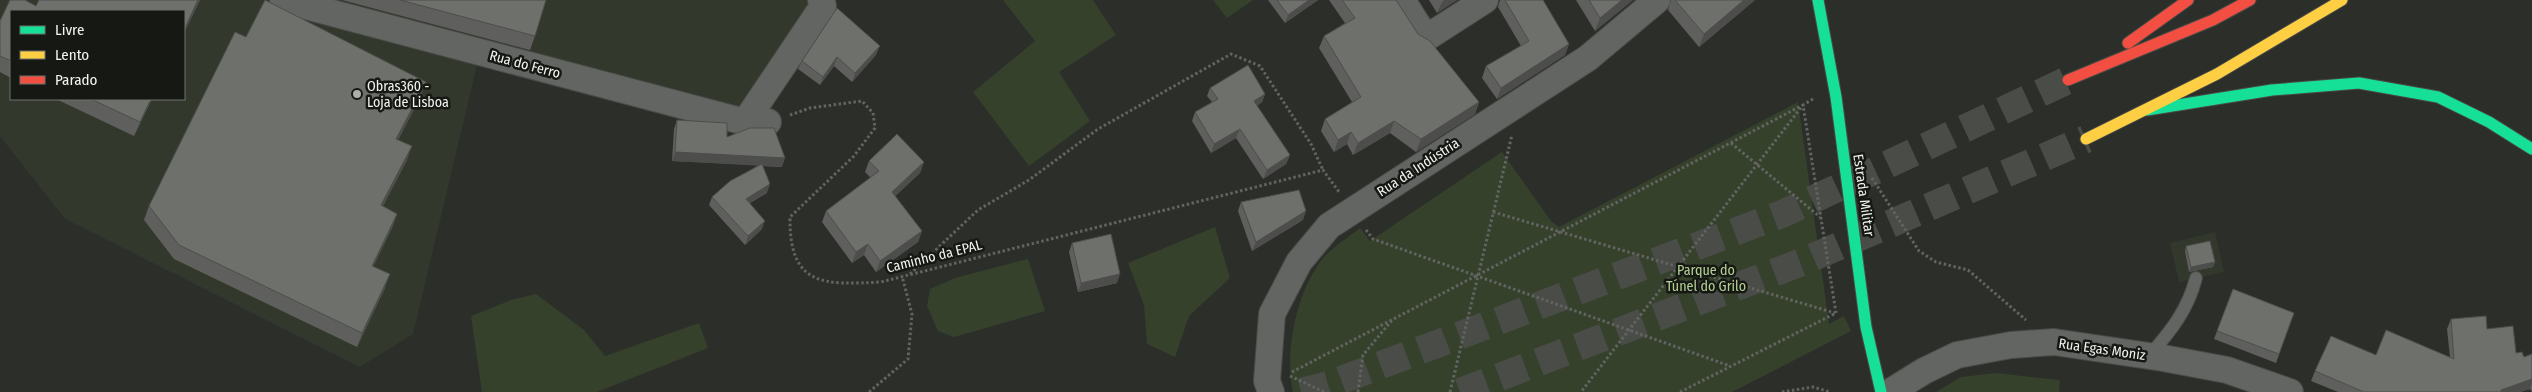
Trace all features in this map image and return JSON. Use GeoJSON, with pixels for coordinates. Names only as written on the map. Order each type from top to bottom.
{"type":"FeatureCollection","features":[{"type":"Feature","properties":{"kind":"main road","name":"Estrada Militar"},"geometry":{"type":"LineString","coordinates":[[1819,0],[1834,87],[1864,307],[1874,369],[1881,392]]}},
{"type":"Feature","properties":{"kind":"main road"},"geometry":{"type":"LineString","coordinates":[[2092,69],[2188,0]]}},
{"type":"Feature","properties":{"kind":"main road"},"geometry":{"type":"LineString","coordinates":[[2068,80],[2213,20],[2250,0]]}},
{"type":"Feature","properties":{"kind":"main road"},"geometry":{"type":"LineString","coordinates":[[2086,139],[2147,110],[2282,40],[2342,0]]}},
{"type":"Feature","properties":{"kind":"main road"},"geometry":{"type":"LineString","coordinates":[[2147,110],[2272,90],[2359,83],[2438,97],[2490,122],[2532,148]]}},
{"type":"Feature","properties":{"kind":"street","name":"Rua do Ferro"},"geometry":{"type":"LineString","coordinates":[[283,0],[756,122]]}},
{"type":"Feature","properties":{"kind":"street"},"geometry":{"type":"LineString","coordinates":[[756,122],[823,6],[821,0]]}},
{"type":"Feature","properties":{"kind":"street"},"geometry":{"type":"LineString","coordinates":[[1402,0],[1426,38],[1485,0]]}},
{"type":"Feature","properties":{"kind":"street","name":"Rua da Indústria"},"geometry":{"type":"LineString","coordinates":[[1271,392],[1267,381],[1272,314],[1299,262],[1329,226],[1588,58],[1657,0]]}},
{"type":"Feature","properties":{"kind":"street","name":"Rua Egas Moniz"},"geometry":{"type":"LineString","coordinates":[[1890,392],[1924,371],[1957,355],[2011,345],[2054,342],[2227,370],[2290,392]]}},
{"type":"Feature","properties":{"kind":"lane"},"geometry":{"type":"LineString","coordinates":[[2149,356],[2181,316],[2192,294],[2196,278]]}},
{"type":"Feature","properties":{"kind":"path"},"geometry":{"type":"LineString","coordinates":[[910,274],[978,210],[1029,180],[1098,129],[1231,54],[1260,66],[1311,144],[1323,170],[1373,239],[1730,366]]}},
{"type":"Feature","properties":{"kind":"path"},"geometry":{"type":"LineString","coordinates":[[1324,392],[1287,374],[1394,317],[1562,232],[1834,87]]}},
{"type":"Feature","properties":{"kind":"path","name":"Caminho da EPAL"},"geometry":{"type":"LineString","coordinates":[[756,122],[810,108],[862,101],[873,113],[875,128],[854,156],[790,217],[790,237],[798,263],[809,275],[838,284],[881,282],[1323,170]]}},
{"type":"Feature","properties":{"kind":"path"},"geometry":{"type":"LineString","coordinates":[[1450,392],[1476,277],[1521,101]]}},
{"type":"Feature","properties":{"kind":"path"},"geometry":{"type":"LineString","coordinates":[[1581,392],[1803,105]]}},
{"type":"Feature","properties":{"kind":"path"},"geometry":{"type":"LineString","coordinates":[[1803,105],[1834,313]]}},
{"type":"Feature","properties":{"kind":"path"},"geometry":{"type":"LineString","coordinates":[[1731,143],[1820,218]]}},
{"type":"Feature","properties":{"kind":"path"},"geometry":{"type":"LineString","coordinates":[[1870,173],[1919,251],[1936,262],[1968,270],[2054,342]]}},
{"type":"Feature","properties":{"kind":"path"},"geometry":{"type":"LineString","coordinates":[[1493,212],[1834,313]]}},
{"type":"Feature","properties":{"kind":"path"},"geometry":{"type":"LineString","coordinates":[[869,392],[908,359],[912,314],[902,276]]}},
{"type":"Feature","properties":{"kind":"path"},"geometry":{"type":"LineString","coordinates":[[1680,392],[1834,313],[1864,307]]}},
{"type":"Feature","properties":{"kind":"path"},"geometry":{"type":"LineString","coordinates":[[1358,392],[1363,355],[1394,317]]}},
{"type":"Feature","properties":{"kind":"path"},"geometry":{"type":"LineString","coordinates":[[1782,392],[1813,387],[1830,392]]}},
{"type":"Feature","properties":{"kind":"shaded area"},"geometry":{"type":"Polygon","coordinates":[[[0,0],[827,0],[727,125],[482,44],[413,334],[360,367],[65,219],[0,136],[0,0]]]}},
{"type":"Feature","properties":{"kind":"shaded area"},"geometry":{"type":"Polygon","coordinates":[[[2215,232],[2224,272],[2179,282],[2170,243],[2215,232]]]}},
{"type":"Feature","properties":{"kind":"green space"},"geometry":{"type":"Polygon","coordinates":[[[1003,0],[1093,0],[1116,35],[1059,72],[1090,121],[1029,166],[973,92],[1035,41],[1003,0]]]}},
{"type":"Feature","properties":{"kind":"green space"},"geometry":{"type":"Polygon","coordinates":[[[1213,0],[1253,0],[1227,18],[1213,0]]]}},
{"type":"Feature","properties":{"kind":"green space","name":"Parque do Túnel do Grilo"},"geometry":{"type":"Polygon","coordinates":[[[1798,102],[1829,324],[1844,316],[1851,331],[1732,392],[1293,392],[1290,358],[1292,340],[1295,321],[1306,286],[1324,257],[1360,228],[1370,241],[1502,152],[1551,221],[1559,227],[1798,102]]]}},
{"type":"Feature","properties":{"kind":"green space"},"geometry":{"type":"Polygon","coordinates":[[[1215,227],[1230,278],[1189,316],[1175,357],[1147,344],[1144,305],[1128,263],[1215,227]]]}},
{"type":"Feature","properties":{"kind":"green space"},"geometry":{"type":"Polygon","coordinates":[[[1028,259],[1045,311],[954,337],[938,331],[927,306],[930,289],[955,278],[1028,259]]]}},
{"type":"Feature","properties":{"kind":"green space"},"geometry":{"type":"Polygon","coordinates":[[[536,294],[584,330],[605,356],[699,323],[708,348],[597,392],[482,392],[471,316],[511,300],[536,294]]]}},
{"type":"Feature","properties":{"kind":"green space"},"geometry":{"type":"Polygon","coordinates":[[[1996,373],[2060,380],[2059,392],[1936,392],[1961,377],[1996,373]]]}},
{"type":"Feature","properties":{"kind":"building"},"geometry":{"type":"Polygon","coordinates":[[[10,0],[25,0],[36,6],[39,0],[198,0],[185,28],[185,10],[10,10],[10,61],[0,56],[0,21],[10,0]]]}},
{"type":"Feature","properties":{"kind":"building"},"geometry":{"type":"Polygon","coordinates":[[[265,0],[426,82],[396,139],[412,146],[381,205],[397,214],[372,266],[390,274],[362,333],[179,245],[149,206],[235,32],[246,37],[265,0]]]}},
{"type":"Feature","properties":{"kind":"building"},"geometry":{"type":"Polygon","coordinates":[[[400,0],[546,0],[535,36],[400,0]]]}},
{"type":"Feature","properties":{"kind":"building"},"geometry":{"type":"Polygon","coordinates":[[[1277,0],[1309,0],[1288,15],[1277,0]]]}},
{"type":"Feature","properties":{"kind":"building"},"geometry":{"type":"Polygon","coordinates":[[[1342,0],[1396,0],[1418,34],[1430,41],[1479,102],[1421,139],[1394,121],[1358,143],[1351,132],[1338,140],[1325,119],[1361,97],[1324,36],[1355,18],[1342,0]]]}},
{"type":"Feature","properties":{"kind":"building"},"geometry":{"type":"Polygon","coordinates":[[[1505,0],[1543,0],[1569,44],[1501,88],[1486,66],[1529,41],[1505,0]]]}},
{"type":"Feature","properties":{"kind":"building"},"geometry":{"type":"Polygon","coordinates":[[[1589,0],[1622,0],[1600,18],[1589,0]]]}},
{"type":"Feature","properties":{"kind":"building"},"geometry":{"type":"Polygon","coordinates":[[[1675,0],[1744,0],[1704,34],[1675,0]]]}},
{"type":"Feature","properties":{"kind":"building"},"geometry":{"type":"Polygon","coordinates":[[[837,8],[880,46],[855,73],[837,57],[823,77],[802,61],[837,8]]]}},
{"type":"Feature","properties":{"kind":"building"},"geometry":{"type":"Polygon","coordinates":[[[1248,65],[1265,94],[1254,101],[1290,155],[1267,170],[1240,129],[1214,144],[1195,112],[1218,99],[1210,88],[1248,65]]]}},
{"type":"Feature","properties":{"kind":"building"},"geometry":{"type":"Polygon","coordinates":[[[93,100],[151,100],[140,122],[93,100]]]}},
{"type":"Feature","properties":{"kind":"building"},"geometry":{"type":"Polygon","coordinates":[[[677,120],[727,123],[727,137],[750,128],[774,128],[785,158],[675,152],[677,120]]]}},
{"type":"Feature","properties":{"kind":"building"},"geometry":{"type":"Polygon","coordinates":[[[897,134],[924,162],[892,192],[922,231],[880,261],[868,244],[856,252],[826,211],[879,171],[869,161],[897,134]]]}},
{"type":"Feature","properties":{"kind":"building"},"geometry":{"type":"Polygon","coordinates":[[[762,164],[770,184],[746,199],[765,221],[748,236],[712,197],[730,181],[762,164]]]}},
{"type":"Feature","properties":{"kind":"building"},"geometry":{"type":"Polygon","coordinates":[[[1299,190],[1306,211],[1256,242],[1241,202],[1299,190]]]}},
{"type":"Feature","properties":{"kind":"building"},"geometry":{"type":"Polygon","coordinates":[[[1111,234],[1120,274],[1081,283],[1072,243],[1111,234]]]}},
{"type":"Feature","properties":{"kind":"building"},"geometry":{"type":"Polygon","coordinates":[[[2210,241],[2215,262],[2191,267],[2186,246],[2210,241]]]}},
{"type":"Feature","properties":{"kind":"building"},"geometry":{"type":"Polygon","coordinates":[[[2233,289],[2294,313],[2279,354],[2217,331],[2233,289]]]}},
{"type":"Feature","properties":{"kind":"building"},"geometry":{"type":"Polygon","coordinates":[[[2486,316],[2487,329],[2513,326],[2516,353],[2522,352],[2524,357],[2532,354],[2532,379],[2501,390],[2501,392],[2364,392],[2315,371],[2331,336],[2376,355],[2386,330],[2454,359],[2451,319],[2486,316]]]}},
{"type":"Feature","properties":{"kind":"tunnel"},"geometry":{"type":"LineString","coordinates":[[1301,392],[1328,385],[1782,214],[2068,80]]}},
{"type":"Feature","properties":{"kind":"tunnel"},"geometry":{"type":"LineString","coordinates":[[1460,392],[1802,262],[2086,139]]}},
{"type":"Feature","properties":{"kind":"traffic: fast"},"geometry":{"type":"LineString","coordinates":[[1818,0],[1836,97],[1866,327],[1881,392]]}},
{"type":"Feature","properties":{"kind":"traffic: fast"},"geometry":{"type":"LineString","coordinates":[[2147,110],[2272,90],[2359,83],[2438,97],[2489,122],[2532,149]]}},
{"type":"Feature","properties":{"kind":"traffic: slow"},"geometry":{"type":"LineString","coordinates":[[2086,139],[2217,74],[2342,0]]}},
{"type":"Feature","properties":{"kind":"traffic: jam"},"geometry":{"type":"LineString","coordinates":[[2128,43],[2188,0]]}},
{"type":"Feature","properties":{"kind":"traffic: jam"},"geometry":{"type":"LineString","coordinates":[[2068,80],[2213,20],[2250,0]]}},
{"type":"Feature","properties":{"kind":"place","name":"Obras360 - Loja de Lisboa"},"geometry":{"type":"Point","coordinates":[357,94]}}]}
